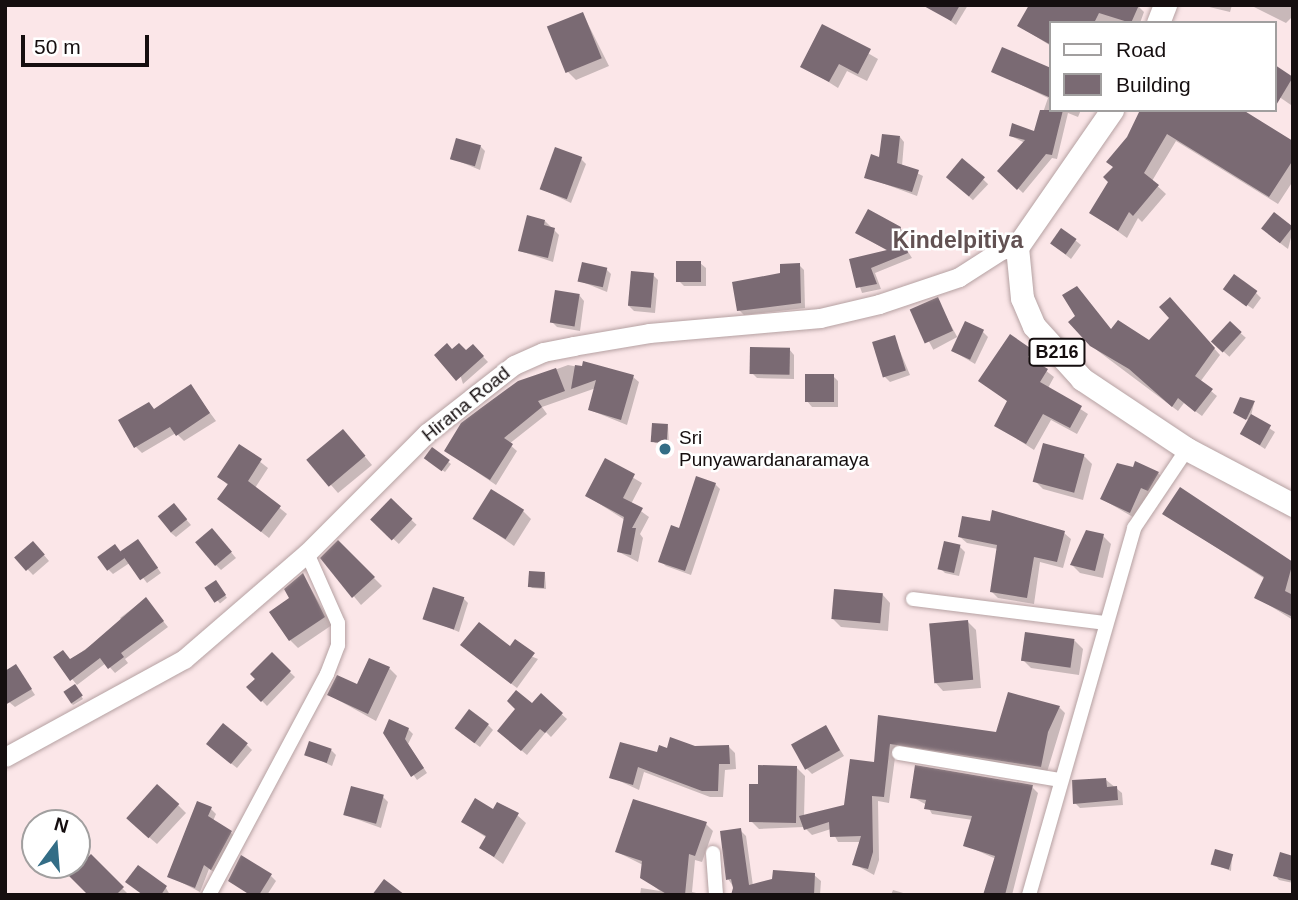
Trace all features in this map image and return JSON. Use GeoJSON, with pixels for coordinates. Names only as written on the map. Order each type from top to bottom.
{"type":"FeatureCollection","features":[{"type":"Feature","properties":{"kind":"main road"},"geometry":{"type":"LineString","coordinates":[[1017,247],[1111,112]]}},
{"type":"Feature","properties":{"kind":"main road","name":"B216"},"geometry":{"type":"LineString","coordinates":[[1017,247],[1022,298],[1034,326],[1082,379],[1187,449],[1293,505]]}},
{"type":"Feature","properties":{"kind":"street","name":"Hirana Road"},"geometry":{"type":"LineString","coordinates":[[5,757],[184,659],[307,553],[427,433],[514,365],[543,352],[649,333],[820,318],[879,304],[959,277],[1001,250],[1017,247]]}},
{"type":"Feature","properties":{"kind":"street"},"geometry":{"type":"LineString","coordinates":[[1029,895],[1134,527],[1187,449]]}},
{"type":"Feature","properties":{"kind":"street"},"geometry":{"type":"LineString","coordinates":[[209,895],[327,674],[338,645],[338,623],[307,553]]}},
{"type":"Feature","properties":{"kind":"street"},"geometry":{"type":"LineString","coordinates":[[913,599],[1106,623]]}},
{"type":"Feature","properties":{"kind":"street"},"geometry":{"type":"LineString","coordinates":[[899,753],[1060,780]]}},
{"type":"Feature","properties":{"kind":"street"},"geometry":{"type":"LineString","coordinates":[[713,853],[716,895]]}},
{"type":"Feature","properties":{"kind":"building"},"geometry":{"type":"Polygon","coordinates":[[[922,5],[960,5],[951,21],[922,5]]]}},
{"type":"Feature","properties":{"kind":"building"},"geometry":{"type":"Polygon","coordinates":[[[1029,5],[1139,5],[1132,21],[1099,13],[1095,21],[1050,21],[1050,44],[1017,26],[1029,5]]]}},
{"type":"Feature","properties":{"kind":"building"},"geometry":{"type":"Polygon","coordinates":[[[583,12],[602,58],[566,73],[547,27],[583,12]]]}},
{"type":"Feature","properties":{"kind":"building"},"geometry":{"type":"Polygon","coordinates":[[[822,24],[871,49],[858,74],[839,64],[829,82],[800,67],[822,24]]]}},
{"type":"Feature","properties":{"kind":"building"},"geometry":{"type":"Polygon","coordinates":[[[1002,47],[1050,68],[1050,98],[991,72],[1002,47]]]}},
{"type":"Feature","properties":{"kind":"building"},"geometry":{"type":"Polygon","coordinates":[[[1277,66],[1293,77],[1277,104],[1277,66]]]}},
{"type":"Feature","properties":{"kind":"building"},"geometry":{"type":"Polygon","coordinates":[[[1040,110],[1063,112],[1052,155],[1046,154],[1017,190],[997,171],[1025,140],[1009,136],[1012,123],[1034,131],[1040,110]]]}},
{"type":"Feature","properties":{"kind":"building"},"geometry":{"type":"Polygon","coordinates":[[[1139,112],[1246,112],[1293,141],[1293,160],[1269,197],[1167,134],[1144,173],[1159,185],[1133,216],[1129,212],[1118,231],[1089,213],[1108,182],[1103,177],[1113,167],[1106,162],[1127,137],[1139,112]]]}},
{"type":"Feature","properties":{"kind":"building"},"geometry":{"type":"Polygon","coordinates":[[[882,134],[900,136],[897,163],[919,170],[912,192],[864,178],[871,154],[879,157],[882,134]]]}},
{"type":"Feature","properties":{"kind":"building"},"geometry":{"type":"Polygon","coordinates":[[[456,138],[481,145],[475,166],[450,159],[456,138]]]}},
{"type":"Feature","properties":{"kind":"building"},"geometry":{"type":"Polygon","coordinates":[[[555,147],[582,157],[567,199],[540,189],[555,147]]]}},
{"type":"Feature","properties":{"kind":"building"},"geometry":{"type":"Polygon","coordinates":[[[962,158],[985,177],[969,196],[946,177],[962,158]]]}},
{"type":"Feature","properties":{"kind":"building"},"geometry":{"type":"Polygon","coordinates":[[[868,209],[901,227],[895,248],[906,245],[908,253],[871,268],[877,284],[856,288],[849,259],[887,250],[855,233],[868,209]]]}},
{"type":"Feature","properties":{"kind":"building"},"geometry":{"type":"Polygon","coordinates":[[[1274,212],[1293,227],[1280,243],[1261,229],[1274,212]]]}},
{"type":"Feature","properties":{"kind":"building"},"geometry":{"type":"Polygon","coordinates":[[[527,215],[545,220],[544,225],[555,228],[548,258],[518,251],[527,215]]]}},
{"type":"Feature","properties":{"kind":"building"},"geometry":{"type":"Polygon","coordinates":[[[1061,228],[1077,239],[1066,254],[1050,244],[1061,228]]]}},
{"type":"Feature","properties":{"kind":"building"},"geometry":{"type":"Polygon","coordinates":[[[676,261],[701,261],[701,282],[676,282],[676,261]]]}},
{"type":"Feature","properties":{"kind":"building"},"geometry":{"type":"Polygon","coordinates":[[[582,262],[607,268],[603,287],[578,281],[582,262]]]}},
{"type":"Feature","properties":{"kind":"building"},"geometry":{"type":"Polygon","coordinates":[[[800,263],[801,303],[737,311],[732,282],[780,273],[780,264],[800,263]]]}},
{"type":"Feature","properties":{"kind":"building"},"geometry":{"type":"Polygon","coordinates":[[[631,271],[654,273],[651,308],[628,306],[631,271]]]}},
{"type":"Feature","properties":{"kind":"building"},"geometry":{"type":"Polygon","coordinates":[[[1234,274],[1257,291],[1246,306],[1223,289],[1234,274]]]}},
{"type":"Feature","properties":{"kind":"building"},"geometry":{"type":"Polygon","coordinates":[[[1077,286],[1111,329],[1118,320],[1149,340],[1169,318],[1159,307],[1170,297],[1215,348],[1195,376],[1213,389],[1195,412],[1178,398],[1172,407],[1129,369],[1090,346],[1068,322],[1075,316],[1062,295],[1077,286]]]}},
{"type":"Feature","properties":{"kind":"building"},"geometry":{"type":"Polygon","coordinates":[[[555,290],[580,294],[575,327],[550,323],[555,290]]]}},
{"type":"Feature","properties":{"kind":"building"},"geometry":{"type":"Polygon","coordinates":[[[938,297],[953,331],[925,343],[910,310],[938,297]]]}},
{"type":"Feature","properties":{"kind":"building"},"geometry":{"type":"Polygon","coordinates":[[[965,321],[984,330],[970,360],[951,351],[965,321]]]}},
{"type":"Feature","properties":{"kind":"building"},"geometry":{"type":"Polygon","coordinates":[[[1230,321],[1242,332],[1223,352],[1211,341],[1230,321]]]}},
{"type":"Feature","properties":{"kind":"building"},"geometry":{"type":"Polygon","coordinates":[[[1010,334],[1033,350],[1028,357],[1048,369],[1040,382],[1082,406],[1070,428],[1043,414],[1026,444],[994,426],[1007,401],[978,381],[1010,334]]]}},
{"type":"Feature","properties":{"kind":"building"},"geometry":{"type":"Polygon","coordinates":[[[895,335],[906,370],[883,377],[872,342],[895,335]]]}},
{"type":"Feature","properties":{"kind":"building"},"geometry":{"type":"Polygon","coordinates":[[[447,343],[452,349],[459,343],[466,350],[473,344],[484,356],[456,381],[434,355],[447,343]]]}},
{"type":"Feature","properties":{"kind":"building"},"geometry":{"type":"Polygon","coordinates":[[[750,347],[790,348],[790,375],[750,374],[750,347]]]}},
{"type":"Feature","properties":{"kind":"building"},"geometry":{"type":"Polygon","coordinates":[[[583,361],[634,375],[621,420],[588,410],[596,380],[571,389],[575,365],[582,366],[583,361]]]}},
{"type":"Feature","properties":{"kind":"building"},"geometry":{"type":"Polygon","coordinates":[[[556,368],[565,391],[538,401],[542,407],[504,438],[513,444],[490,480],[444,451],[461,423],[481,408],[518,381],[556,368]]]}},
{"type":"Feature","properties":{"kind":"building"},"geometry":{"type":"Polygon","coordinates":[[[805,374],[834,374],[834,402],[805,402],[805,374]]]}},
{"type":"Feature","properties":{"kind":"building"},"geometry":{"type":"Polygon","coordinates":[[[191,384],[210,413],[176,436],[170,427],[134,448],[118,420],[149,402],[154,409],[191,384]]]}},
{"type":"Feature","properties":{"kind":"building"},"geometry":{"type":"Polygon","coordinates":[[[1240,397],[1255,401],[1246,420],[1233,413],[1240,397]]]}},
{"type":"Feature","properties":{"kind":"building"},"geometry":{"type":"Polygon","coordinates":[[[1251,414],[1271,425],[1260,445],[1240,434],[1251,414]]]}},
{"type":"Feature","properties":{"kind":"building"},"geometry":{"type":"Polygon","coordinates":[[[652,423],[668,424],[667,443],[651,442],[652,423]]]}},
{"type":"Feature","properties":{"kind":"building"},"geometry":{"type":"Polygon","coordinates":[[[343,429],[365,456],[329,487],[306,460],[343,429]]]}},
{"type":"Feature","properties":{"kind":"building"},"geometry":{"type":"Polygon","coordinates":[[[1043,443],[1085,454],[1074,493],[1033,482],[1043,443]]]}},
{"type":"Feature","properties":{"kind":"building"},"geometry":{"type":"Polygon","coordinates":[[[239,444],[262,459],[248,481],[281,506],[261,532],[217,499],[228,484],[217,477],[239,444]]]}},
{"type":"Feature","properties":{"kind":"building"},"geometry":{"type":"Polygon","coordinates":[[[432,447],[450,460],[442,471],[424,458],[432,447]]]}},
{"type":"Feature","properties":{"kind":"building"},"geometry":{"type":"Polygon","coordinates":[[[605,458],[635,474],[623,498],[643,508],[632,528],[636,528],[631,555],[617,552],[624,517],[585,496],[605,458]]]}},
{"type":"Feature","properties":{"kind":"building"},"geometry":{"type":"Polygon","coordinates":[[[1135,461],[1159,472],[1148,491],[1141,488],[1130,513],[1100,499],[1117,463],[1133,467],[1135,461]]]}},
{"type":"Feature","properties":{"kind":"building"},"geometry":{"type":"Polygon","coordinates":[[[696,476],[716,483],[685,571],[658,562],[671,525],[679,528],[696,476]]]}},
{"type":"Feature","properties":{"kind":"building"},"geometry":{"type":"Polygon","coordinates":[[[1180,487],[1293,562],[1285,591],[1293,595],[1293,617],[1254,598],[1264,577],[1162,514],[1180,487]]]}},
{"type":"Feature","properties":{"kind":"building"},"geometry":{"type":"Polygon","coordinates":[[[491,489],[524,510],[506,539],[472,519],[491,489]]]}},
{"type":"Feature","properties":{"kind":"building"},"geometry":{"type":"Polygon","coordinates":[[[391,498],[413,519],[392,540],[370,520],[391,498]]]}},
{"type":"Feature","properties":{"kind":"building"},"geometry":{"type":"Polygon","coordinates":[[[174,503],[187,519],[171,533],[158,516],[174,503]]]}},
{"type":"Feature","properties":{"kind":"building"},"geometry":{"type":"Polygon","coordinates":[[[992,510],[1065,531],[1057,562],[1034,557],[1027,598],[990,592],[997,545],[958,537],[962,516],[990,521],[992,510]]]}},
{"type":"Feature","properties":{"kind":"building"},"geometry":{"type":"Polygon","coordinates":[[[212,528],[232,552],[215,566],[195,542],[212,528]]]}},
{"type":"Feature","properties":{"kind":"building"},"geometry":{"type":"Polygon","coordinates":[[[1086,530],[1104,534],[1095,571],[1070,565],[1086,530]]]}},
{"type":"Feature","properties":{"kind":"building"},"geometry":{"type":"Polygon","coordinates":[[[138,539],[158,568],[140,580],[120,552],[138,539]]]}},
{"type":"Feature","properties":{"kind":"building"},"geometry":{"type":"Polygon","coordinates":[[[338,540],[375,577],[352,598],[320,558],[338,540]]]}},
{"type":"Feature","properties":{"kind":"building"},"geometry":{"type":"Polygon","coordinates":[[[33,541],[45,555],[26,571],[14,557],[33,541]]]}},
{"type":"Feature","properties":{"kind":"building"},"geometry":{"type":"Polygon","coordinates":[[[944,541],[961,545],[954,573],[937,569],[944,541]]]}},
{"type":"Feature","properties":{"kind":"building"},"geometry":{"type":"Polygon","coordinates":[[[115,544],[125,558],[107,571],[97,557],[115,544]]]}},
{"type":"Feature","properties":{"kind":"building"},"geometry":{"type":"Polygon","coordinates":[[[529,571],[545,572],[544,588],[528,587],[529,571]]]}},
{"type":"Feature","properties":{"kind":"building"},"geometry":{"type":"Polygon","coordinates":[[[303,573],[325,617],[289,641],[269,612],[289,598],[284,589],[303,573]]]}},
{"type":"Feature","properties":{"kind":"building"},"geometry":{"type":"Polygon","coordinates":[[[216,580],[226,595],[214,603],[204,588],[216,580]]]}},
{"type":"Feature","properties":{"kind":"building"},"geometry":{"type":"Polygon","coordinates":[[[433,587],[464,597],[454,630],[422,619],[433,587]]]}},
{"type":"Feature","properties":{"kind":"building"},"geometry":{"type":"Polygon","coordinates":[[[834,589],[883,593],[880,623],[831,619],[834,589]]]}},
{"type":"Feature","properties":{"kind":"building"},"geometry":{"type":"Polygon","coordinates":[[[146,597],[164,621],[121,653],[124,657],[108,669],[100,658],[70,681],[53,657],[63,650],[70,659],[85,650],[146,597]]]}},
{"type":"Feature","properties":{"kind":"building"},"geometry":{"type":"Polygon","coordinates":[[[968,620],[973,680],[934,683],[929,623],[968,620]]]}},
{"type":"Feature","properties":{"kind":"building"},"geometry":{"type":"Polygon","coordinates":[[[479,622],[510,646],[515,639],[535,653],[511,684],[460,645],[479,622]]]}},
{"type":"Feature","properties":{"kind":"building"},"geometry":{"type":"Polygon","coordinates":[[[1025,632],[1075,639],[1070,668],[1021,661],[1025,632]]]}},
{"type":"Feature","properties":{"kind":"building"},"geometry":{"type":"Polygon","coordinates":[[[272,652],[291,671],[261,702],[246,687],[255,679],[250,674],[272,652]]]}},
{"type":"Feature","properties":{"kind":"building"},"geometry":{"type":"Polygon","coordinates":[[[369,658],[390,667],[368,714],[327,695],[337,675],[357,684],[369,658]]]}},
{"type":"Feature","properties":{"kind":"building"},"geometry":{"type":"Polygon","coordinates":[[[16,664],[32,689],[5,705],[5,671],[16,664]]]}},
{"type":"Feature","properties":{"kind":"building"},"geometry":{"type":"Polygon","coordinates":[[[75,684],[83,696],[71,703],[63,692],[75,684]]]}},
{"type":"Feature","properties":{"kind":"building"},"geometry":{"type":"Polygon","coordinates":[[[516,690],[532,703],[541,693],[563,713],[545,733],[540,729],[521,751],[497,731],[515,709],[507,701],[516,690]]]}},
{"type":"Feature","properties":{"kind":"building"},"geometry":{"type":"Polygon","coordinates":[[[1008,692],[1060,706],[1048,732],[1041,767],[890,744],[884,797],[872,796],[873,852],[868,869],[852,865],[861,836],[830,837],[829,822],[804,830],[799,816],[844,805],[850,759],[874,762],[878,715],[996,732],[1008,692]]]}},
{"type":"Feature","properties":{"kind":"building"},"geometry":{"type":"Polygon","coordinates":[[[469,709],[489,724],[475,743],[455,728],[469,709]]]}},
{"type":"Feature","properties":{"kind":"building"},"geometry":{"type":"Polygon","coordinates":[[[389,719],[409,728],[405,739],[424,768],[411,777],[383,733],[389,719]]]}},
{"type":"Feature","properties":{"kind":"building"},"geometry":{"type":"Polygon","coordinates":[[[223,723],[248,743],[231,764],[206,744],[223,723]]]}},
{"type":"Feature","properties":{"kind":"building"},"geometry":{"type":"Polygon","coordinates":[[[826,725],[840,750],[805,770],[791,744],[826,725]]]}},
{"type":"Feature","properties":{"kind":"building"},"geometry":{"type":"Polygon","coordinates":[[[670,737],[695,746],[729,745],[730,764],[719,764],[718,791],[702,791],[638,767],[633,785],[609,778],[620,742],[657,752],[659,745],[667,748],[670,737]]]}},
{"type":"Feature","properties":{"kind":"building"},"geometry":{"type":"Polygon","coordinates":[[[309,741],[332,749],[327,763],[304,755],[309,741]]]}},
{"type":"Feature","properties":{"kind":"building"},"geometry":{"type":"Polygon","coordinates":[[[758,765],[797,766],[796,823],[749,822],[749,784],[758,784],[758,765]]]}},
{"type":"Feature","properties":{"kind":"building"},"geometry":{"type":"Polygon","coordinates":[[[915,765],[1033,785],[1005,895],[983,895],[995,856],[963,846],[972,816],[924,809],[926,800],[910,798],[915,765]]]}},
{"type":"Feature","properties":{"kind":"building"},"geometry":{"type":"Polygon","coordinates":[[[1106,778],[1107,787],[1117,786],[1118,800],[1073,804],[1072,780],[1106,778]]]}},
{"type":"Feature","properties":{"kind":"building"},"geometry":{"type":"Polygon","coordinates":[[[157,784],[179,804],[149,838],[126,818],[157,784]]]}},
{"type":"Feature","properties":{"kind":"building"},"geometry":{"type":"Polygon","coordinates":[[[351,786],[384,795],[376,824],[343,815],[351,786]]]}},
{"type":"Feature","properties":{"kind":"building"},"geometry":{"type":"Polygon","coordinates":[[[475,798],[493,809],[497,802],[519,813],[494,857],[479,848],[486,836],[461,822],[475,798]]]}},
{"type":"Feature","properties":{"kind":"building"},"geometry":{"type":"Polygon","coordinates":[[[633,799],[707,822],[695,856],[689,854],[685,895],[668,895],[640,878],[642,861],[615,852],[633,799]]]}},
{"type":"Feature","properties":{"kind":"building"},"geometry":{"type":"Polygon","coordinates":[[[197,801],[212,807],[208,816],[232,831],[211,870],[204,865],[195,888],[167,877],[197,801]]]}},
{"type":"Feature","properties":{"kind":"building"},"geometry":{"type":"Polygon","coordinates":[[[741,828],[749,885],[772,879],[773,870],[815,873],[814,895],[731,895],[733,888],[731,879],[726,880],[720,831],[741,828]]]}},
{"type":"Feature","properties":{"kind":"building"},"geometry":{"type":"Polygon","coordinates":[[[1215,849],[1233,854],[1229,870],[1211,864],[1215,849]]]}},
{"type":"Feature","properties":{"kind":"building"},"geometry":{"type":"Polygon","coordinates":[[[1280,852],[1293,856],[1293,881],[1273,876],[1280,852]]]}},
{"type":"Feature","properties":{"kind":"building"},"geometry":{"type":"Polygon","coordinates":[[[91,854],[124,887],[116,895],[88,895],[72,879],[91,879],[91,854]]]}},
{"type":"Feature","properties":{"kind":"building"},"geometry":{"type":"Polygon","coordinates":[[[241,855],[272,874],[259,895],[250,895],[228,881],[241,855]]]}},
{"type":"Feature","properties":{"kind":"building"},"geometry":{"type":"Polygon","coordinates":[[[138,865],[167,886],[161,895],[143,895],[125,882],[138,865]]]}},
{"type":"Feature","properties":{"kind":"building"},"geometry":{"type":"Polygon","coordinates":[[[384,879],[405,895],[372,895],[384,879]]]}},
{"type":"Feature","properties":{"kind":"place","name":"Sri Punyawardanaramaya"},"geometry":{"type":"Point","coordinates":[665,449]}},
{"type":"Feature","properties":{"kind":"district","name":"Kindelpitiya"},"geometry":{"type":"Point","coordinates":[958,240]}}]}
